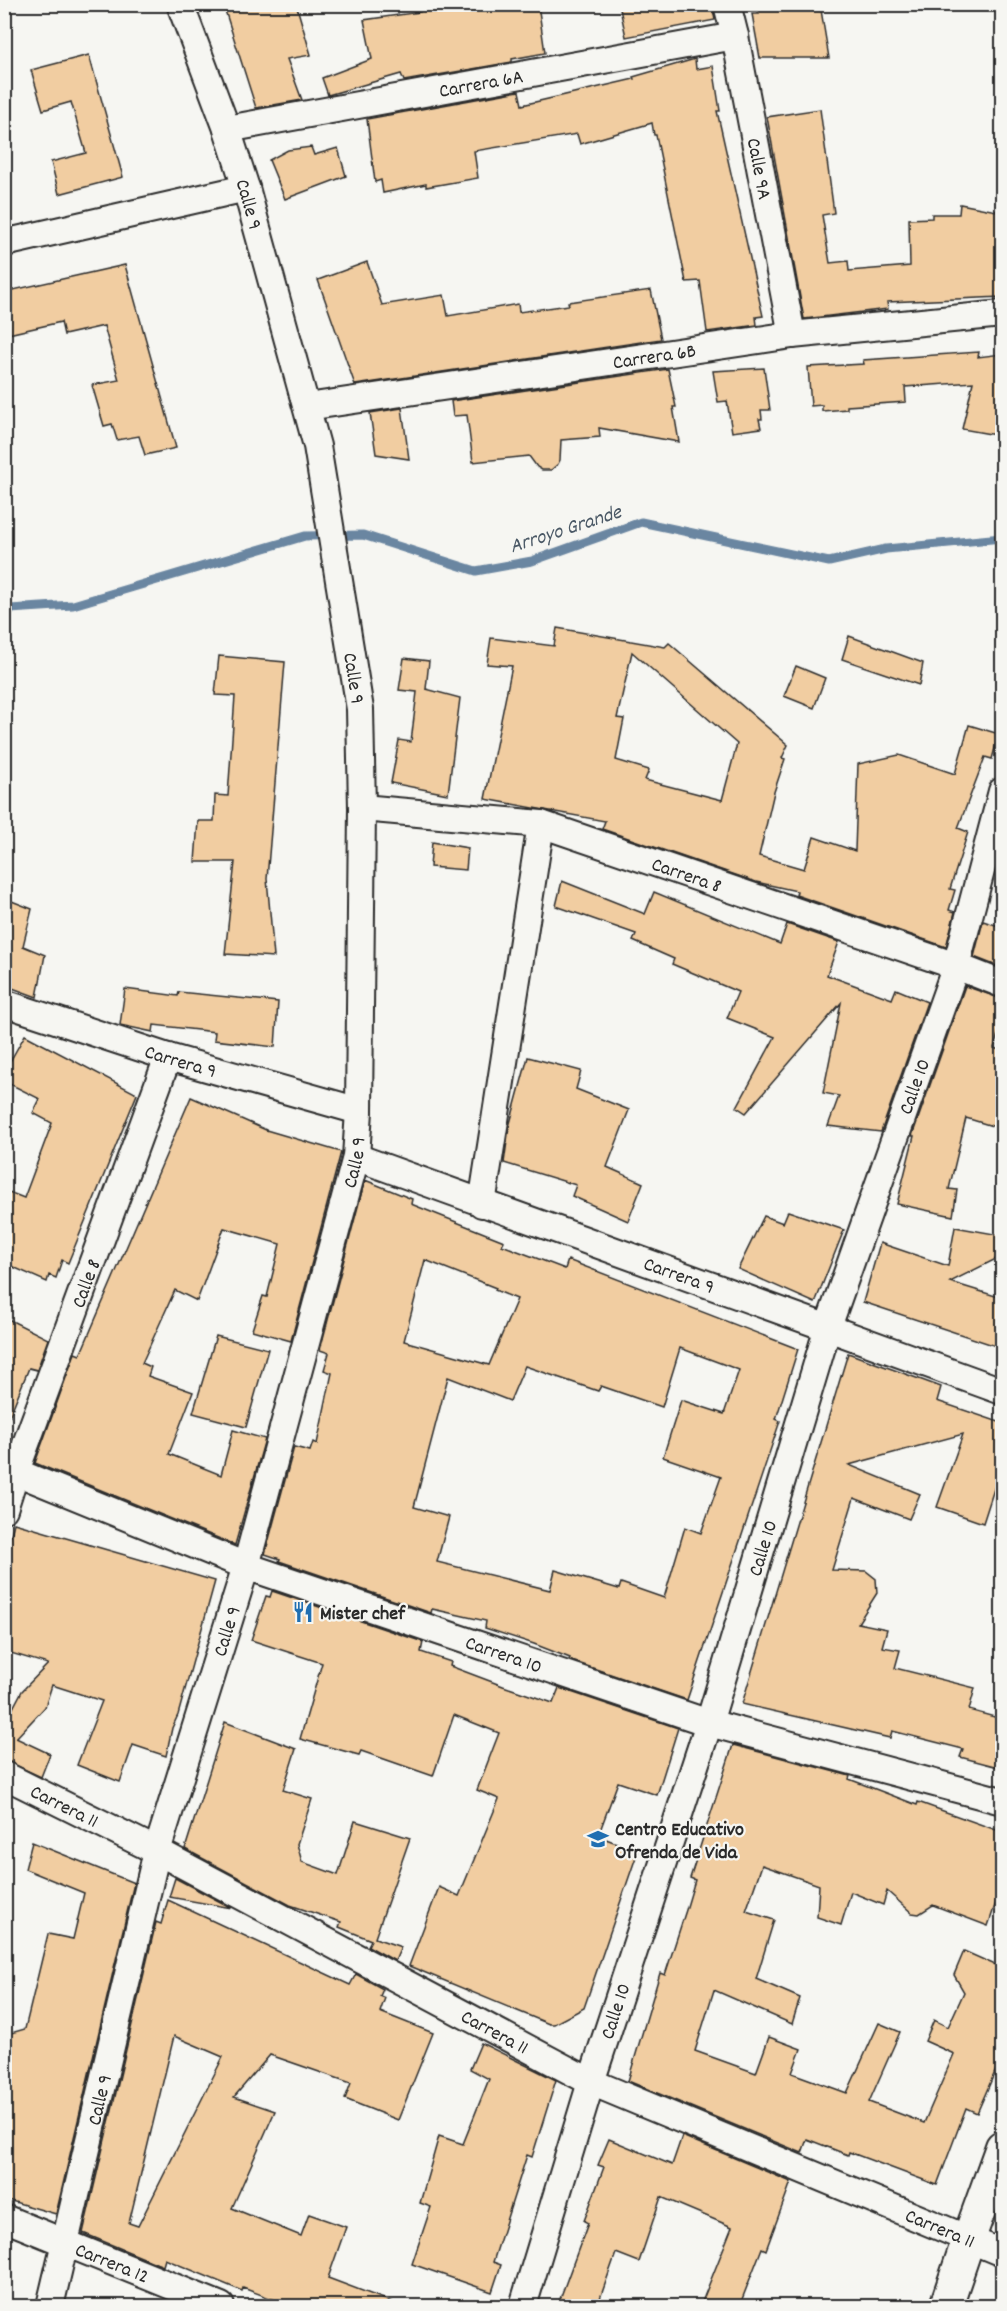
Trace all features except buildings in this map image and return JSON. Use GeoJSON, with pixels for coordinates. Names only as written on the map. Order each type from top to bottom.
{"type":"FeatureCollection","features":[{"type":"Feature","properties":{"kind":"street","name":"Calle 9"},"geometry":{"type":"LineString","coordinates":[[50,2307],[157,1851],[246,1566],[356,1156],[359,1111],[362,808],[360,709],[317,446],[246,188],[227,129],[180,4]]}},
{"type":"Feature","properties":{"kind":"street","name":"Calle 9A"},"geometry":{"type":"LineString","coordinates":[[727,4],[792,334]]}},
{"type":"Feature","properties":{"kind":"street","name":"Carrera 6A"},"geometry":{"type":"LineString","coordinates":[[227,129],[735,36]]}},
{"type":"Feature","properties":{"kind":"street"},"geometry":{"type":"LineString","coordinates":[[4,243],[246,188]]}},
{"type":"Feature","properties":{"kind":"street","name":"Carrera 6B"},"geometry":{"type":"LineString","coordinates":[[307,407],[792,334],[1002,314]]}},
{"type":"Feature","properties":{"kind":"street","name":"Calle 10"},"geometry":{"type":"LineString","coordinates":[[524,2307],[591,2082],[709,1723],[828,1327],[956,966],[1002,791]]}},
{"type":"Feature","properties":{"kind":"street","name":"Carrera 8"},"geometry":{"type":"LineString","coordinates":[[362,808],[541,824],[956,966],[1002,984]]}},
{"type":"Feature","properties":{"kind":"street"},"geometry":{"type":"LineString","coordinates":[[482,1204],[541,824]]}},
{"type":"Feature","properties":{"kind":"street","name":"Carrera 9"},"geometry":{"type":"LineString","coordinates":[[4,1003],[168,1057],[359,1111]]}},
{"type":"Feature","properties":{"kind":"street","name":"Calle 8"},"geometry":{"type":"LineString","coordinates":[[4,1509],[10,1469],[168,1057]]}},
{"type":"Feature","properties":{"kind":"street","name":"Carrera 9"},"geometry":{"type":"LineString","coordinates":[[356,1156],[482,1204],[1002,1391]]}},
{"type":"Feature","properties":{"kind":"street","name":"Carrera 10"},"geometry":{"type":"LineString","coordinates":[[10,1469],[246,1566],[709,1723],[1002,1800]]}},
{"type":"Feature","properties":{"kind":"street","name":"Carrera 11"},"geometry":{"type":"LineString","coordinates":[[4,1775],[157,1851],[591,2082],[1002,2253]]}},
{"type":"Feature","properties":{"kind":"street"},"geometry":{"type":"LineString","coordinates":[[946,2307],[1002,2147]]}},
{"type":"Feature","properties":{"kind":"street","name":"Carrera 12"},"geometry":{"type":"LineString","coordinates":[[4,2218],[221,2307]]}},
{"type":"Feature","properties":{"kind":"waterway","name":"Arroyo Grande"},"geometry":{"type":"LineString","coordinates":[[4,607],[10,609],[73,605],[305,536],[363,535],[476,571],[532,561],[641,522],[829,562],[886,549],[1002,538]]}},
{"type":"Feature","properties":{"kind":"place","name":"Mister chef"},"geometry":{"type":"Point","coordinates":[303,1612]}},
{"type":"Feature","properties":{"kind":"place","name":"Centro Educativo Ofrenda de Vida"},"geometry":{"type":"Point","coordinates":[598,1839]}}]}
